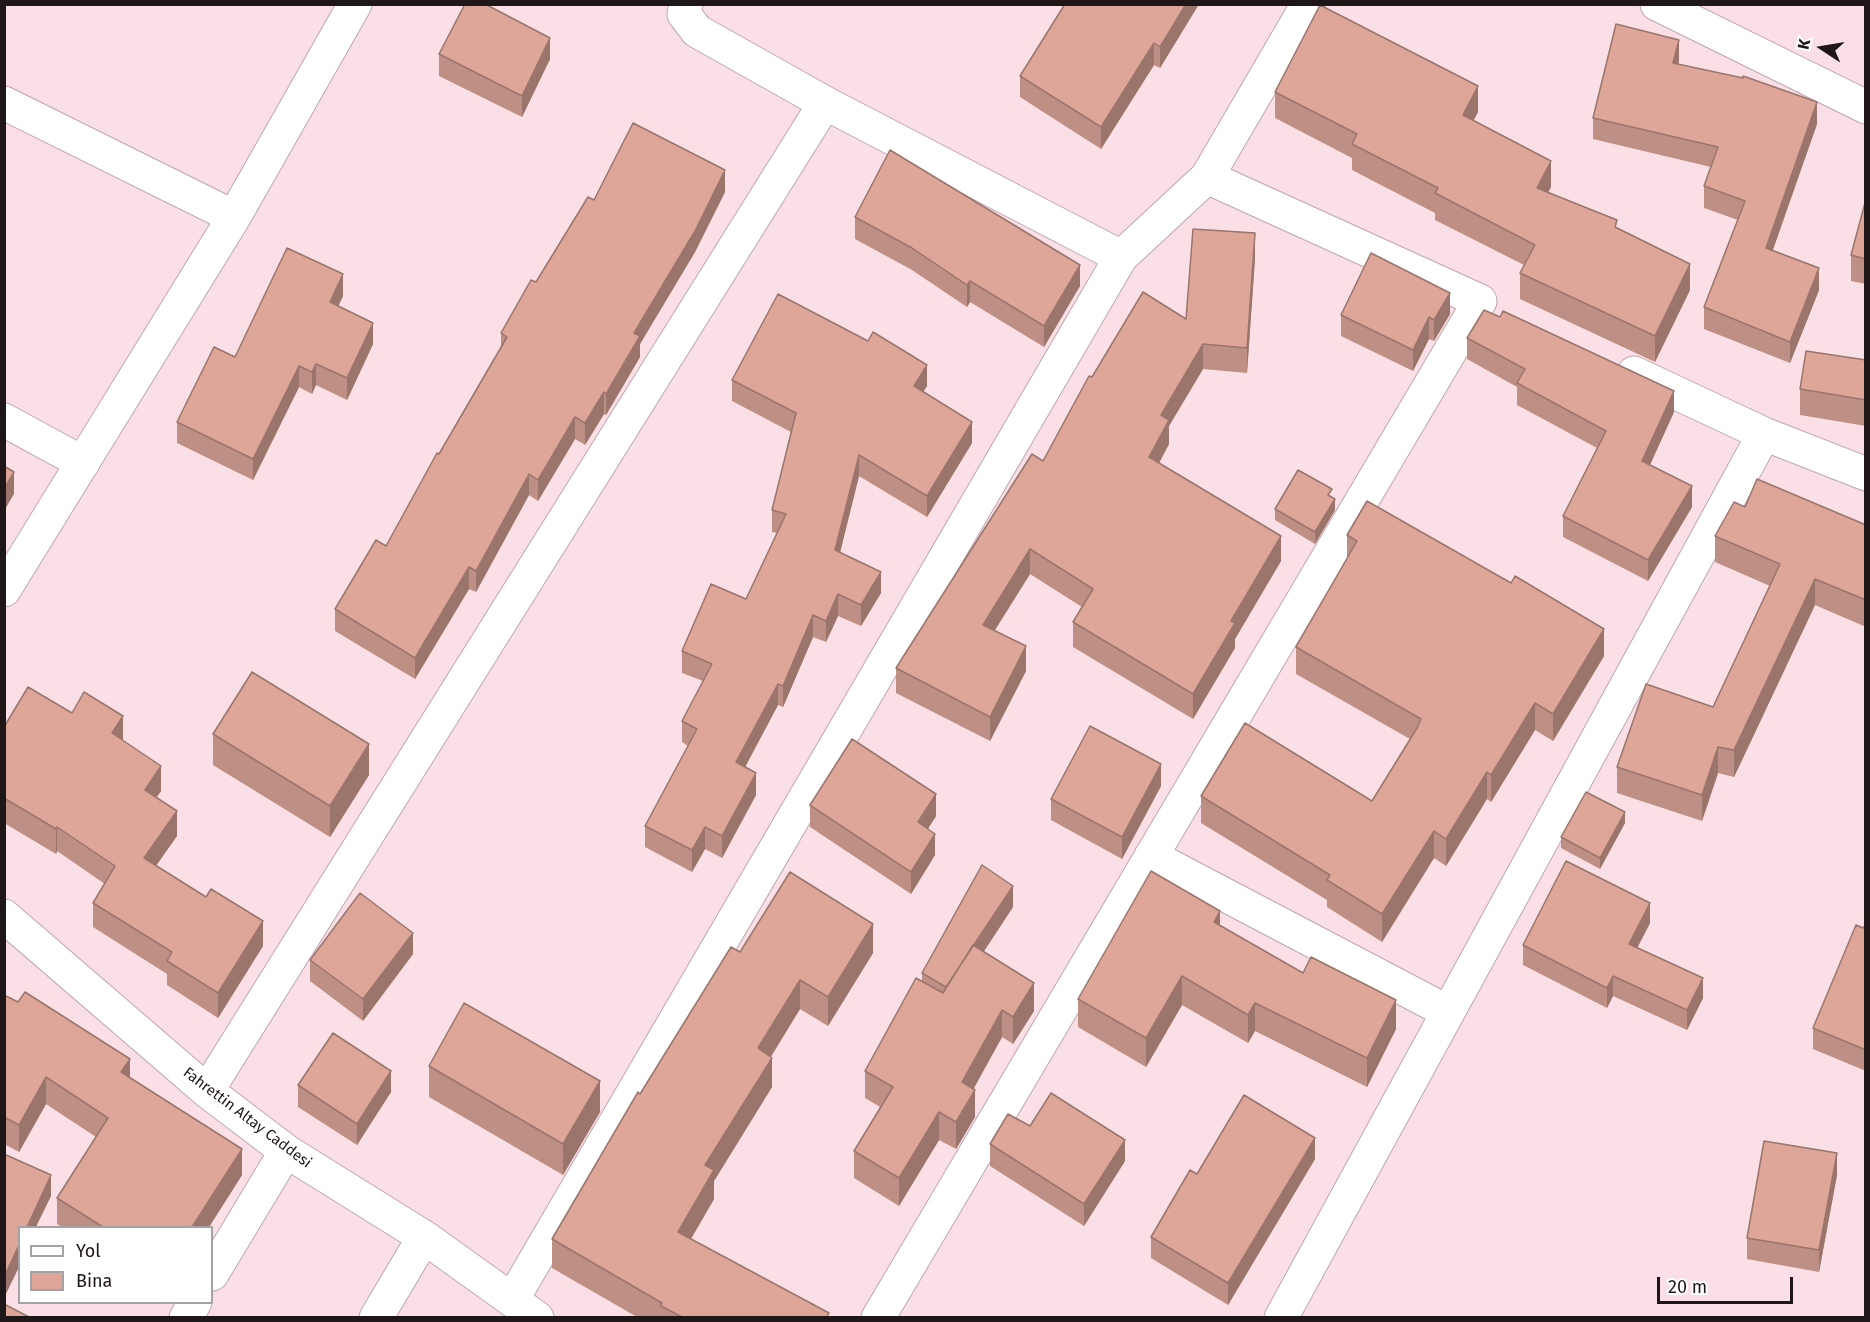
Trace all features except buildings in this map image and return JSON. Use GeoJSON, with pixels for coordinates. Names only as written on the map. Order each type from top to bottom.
{"type":"FeatureCollection","features":[{"type":"Feature","properties":{"kind":"street"},"geometry":{"type":"LineString","coordinates":[[4,590],[234,217],[355,4]]}},
{"type":"Feature","properties":{"kind":"street"},"geometry":{"type":"LineString","coordinates":[[686,4],[684,15],[697,32],[825,103],[1121,257]]}},
{"type":"Feature","properties":{"kind":"street"},"geometry":{"type":"LineString","coordinates":[[525,1309],[1121,257],[1207,177],[1308,4]]}},
{"type":"Feature","properties":{"kind":"street"},"geometry":{"type":"LineString","coordinates":[[1657,4],[1866,107]]}},
{"type":"Feature","properties":{"kind":"street"},"geometry":{"type":"LineString","coordinates":[[4,103],[234,217]]}},
{"type":"Feature","properties":{"kind":"street"},"geometry":{"type":"LineString","coordinates":[[207,1091],[825,103]]}},
{"type":"Feature","properties":{"kind":"street"},"geometry":{"type":"LineString","coordinates":[[1207,177],[1512,316]]}},
{"type":"Feature","properties":{"kind":"street"},"geometry":{"type":"LineString","coordinates":[[878,1317],[1480,301]]}},
{"type":"Feature","properties":{"kind":"street"},"geometry":{"type":"LineString","coordinates":[[1606,360],[1764,434],[1866,474]]}},
{"type":"Feature","properties":{"kind":"street"},"geometry":{"type":"LineString","coordinates":[[4,420],[83,464]]}},
{"type":"Feature","properties":{"kind":"street"},"geometry":{"type":"LineString","coordinates":[[1281,1317],[1764,434]]}},
{"type":"Feature","properties":{"kind":"street"},"geometry":{"type":"LineString","coordinates":[[1151,856],[1448,1012]]}},
{"type":"Feature","properties":{"kind":"street","name":"Fahrettin Altay Caddesi"},"geometry":{"type":"LineString","coordinates":[[5,916],[207,1091],[286,1151],[424,1237],[525,1309]]}},
{"type":"Feature","properties":{"kind":"street"},"geometry":{"type":"LineString","coordinates":[[213,1272],[286,1151]]}},
{"type":"Feature","properties":{"kind":"street"},"geometry":{"type":"LineString","coordinates":[[376,1317],[424,1237]]}},
{"type":"Feature","properties":{"kind":"street"},"geometry":{"type":"LineString","coordinates":[[186,1317],[194,1304]]}}]}
